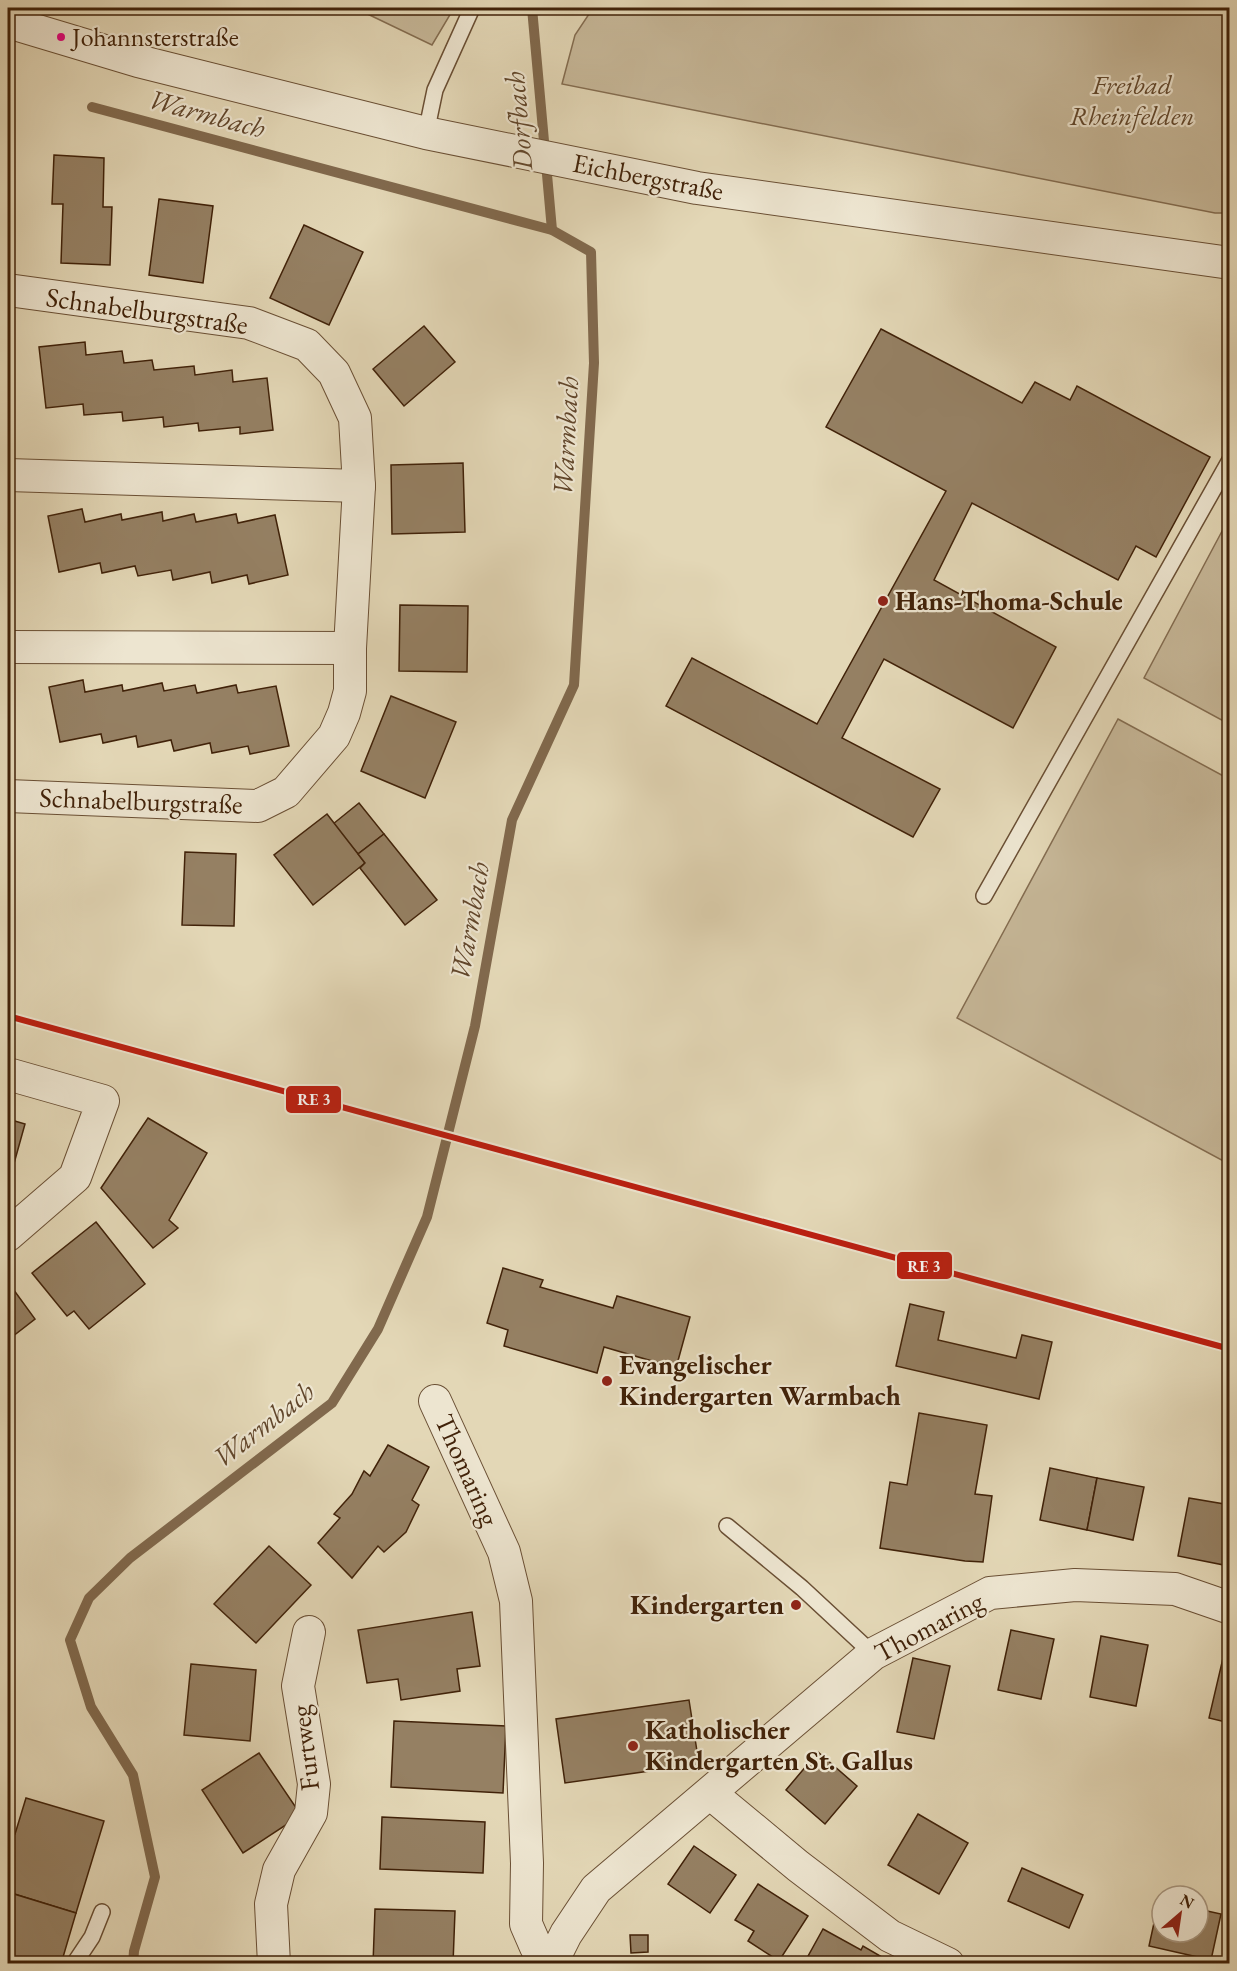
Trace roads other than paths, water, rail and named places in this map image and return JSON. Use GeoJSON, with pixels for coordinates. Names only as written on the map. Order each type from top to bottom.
{"type":"FeatureCollection","features":[{"type":"Feature","properties":{"kind":"street","name":"Eichbergstraße"},"geometry":{"type":"LineString","coordinates":[[8,22],[138,61],[426,133],[698,188],[1230,262]]}},
{"type":"Feature","properties":{"kind":"street","name":"Schnabelburgstraße"},"geometry":{"type":"LineString","coordinates":[[8,290],[249,323],[307,345],[334,373],[355,418],[359,486],[350,648],[350,691],[334,736],[286,792],[258,806],[8,796]]}},
{"type":"Feature","properties":{"kind":"street"},"geometry":{"type":"LineString","coordinates":[[8,475],[359,486]]}},
{"type":"Feature","properties":{"kind":"street"},"geometry":{"type":"LineString","coordinates":[[8,647],[350,648]]}},
{"type":"Feature","properties":{"kind":"street"},"geometry":{"type":"LineString","coordinates":[[8,1074],[103,1101],[75,1177],[8,1235]]}},
{"type":"Feature","properties":{"kind":"street","name":"Thomaring"},"geometry":{"type":"LineString","coordinates":[[435,1401],[504,1552],[516,1601],[527,1863],[526,1924],[536,1947],[552,1960],[596,1889],[873,1654],[990,1593],[1075,1585],[1175,1589],[1230,1608]]}},
{"type":"Feature","properties":{"kind":"street","name":"Furtweg"},"geometry":{"type":"LineString","coordinates":[[274,1964],[271,1904],[279,1870],[311,1813],[314,1784],[298,1686],[309,1632]]}},
{"type":"Feature","properties":{"kind":"street"},"geometry":{"type":"LineString","coordinates":[[710,1793],[798,1866],[890,1936],[948,1964]]}},
{"type":"Feature","properties":{"kind":"lane"},"geometry":{"type":"LineString","coordinates":[[426,133],[435,90],[472,8]]}},
{"type":"Feature","properties":{"kind":"lane"},"geometry":{"type":"LineString","coordinates":[[984,896],[1230,460]]}},
{"type":"Feature","properties":{"kind":"lane"},"geometry":{"type":"LineString","coordinates":[[728,1526],[873,1654]]}},
{"type":"Feature","properties":{"kind":"lane"},"geometry":{"type":"LineString","coordinates":[[74,1964],[92,1937],[102,1912]]}},
{"type":"Feature","properties":{"kind":"waterway","name":"Dorfbach"},"geometry":{"type":"LineString","coordinates":[[532,8],[552,230]]}},
{"type":"Feature","properties":{"kind":"waterway","name":"Warmbach"},"geometry":{"type":"LineString","coordinates":[[92,107],[552,230],[591,252],[594,363],[574,685],[512,820],[475,1026],[427,1217],[378,1329],[332,1403],[130,1558],[89,1598],[70,1640],[91,1707],[133,1775],[155,1877],[134,1951],[133,1964]]}},
{"type":"Feature","properties":{"kind":"place","name":"Johannsterstraße"},"geometry":{"type":"Point","coordinates":[61,37]}},
{"type":"Feature","properties":{"kind":"place","name":"Hans-Thoma-Schule"},"geometry":{"type":"Point","coordinates":[883,601]}},
{"type":"Feature","properties":{"kind":"place","name":"Evangelischer Kindergarten Warmbach"},"geometry":{"type":"Point","coordinates":[607,1381]}},
{"type":"Feature","properties":{"kind":"place","name":"Kindergarten"},"geometry":{"type":"Point","coordinates":[796,1605]}},
{"type":"Feature","properties":{"kind":"place","name":"Katholischer Kindergarten St. Gallus"},"geometry":{"type":"Point","coordinates":[633,1746]}},
{"type":"Feature","properties":{"kind":"park label","name":"Freibad Rheinfelden"},"geometry":{"type":"Point","coordinates":[1132,100]}}]}
